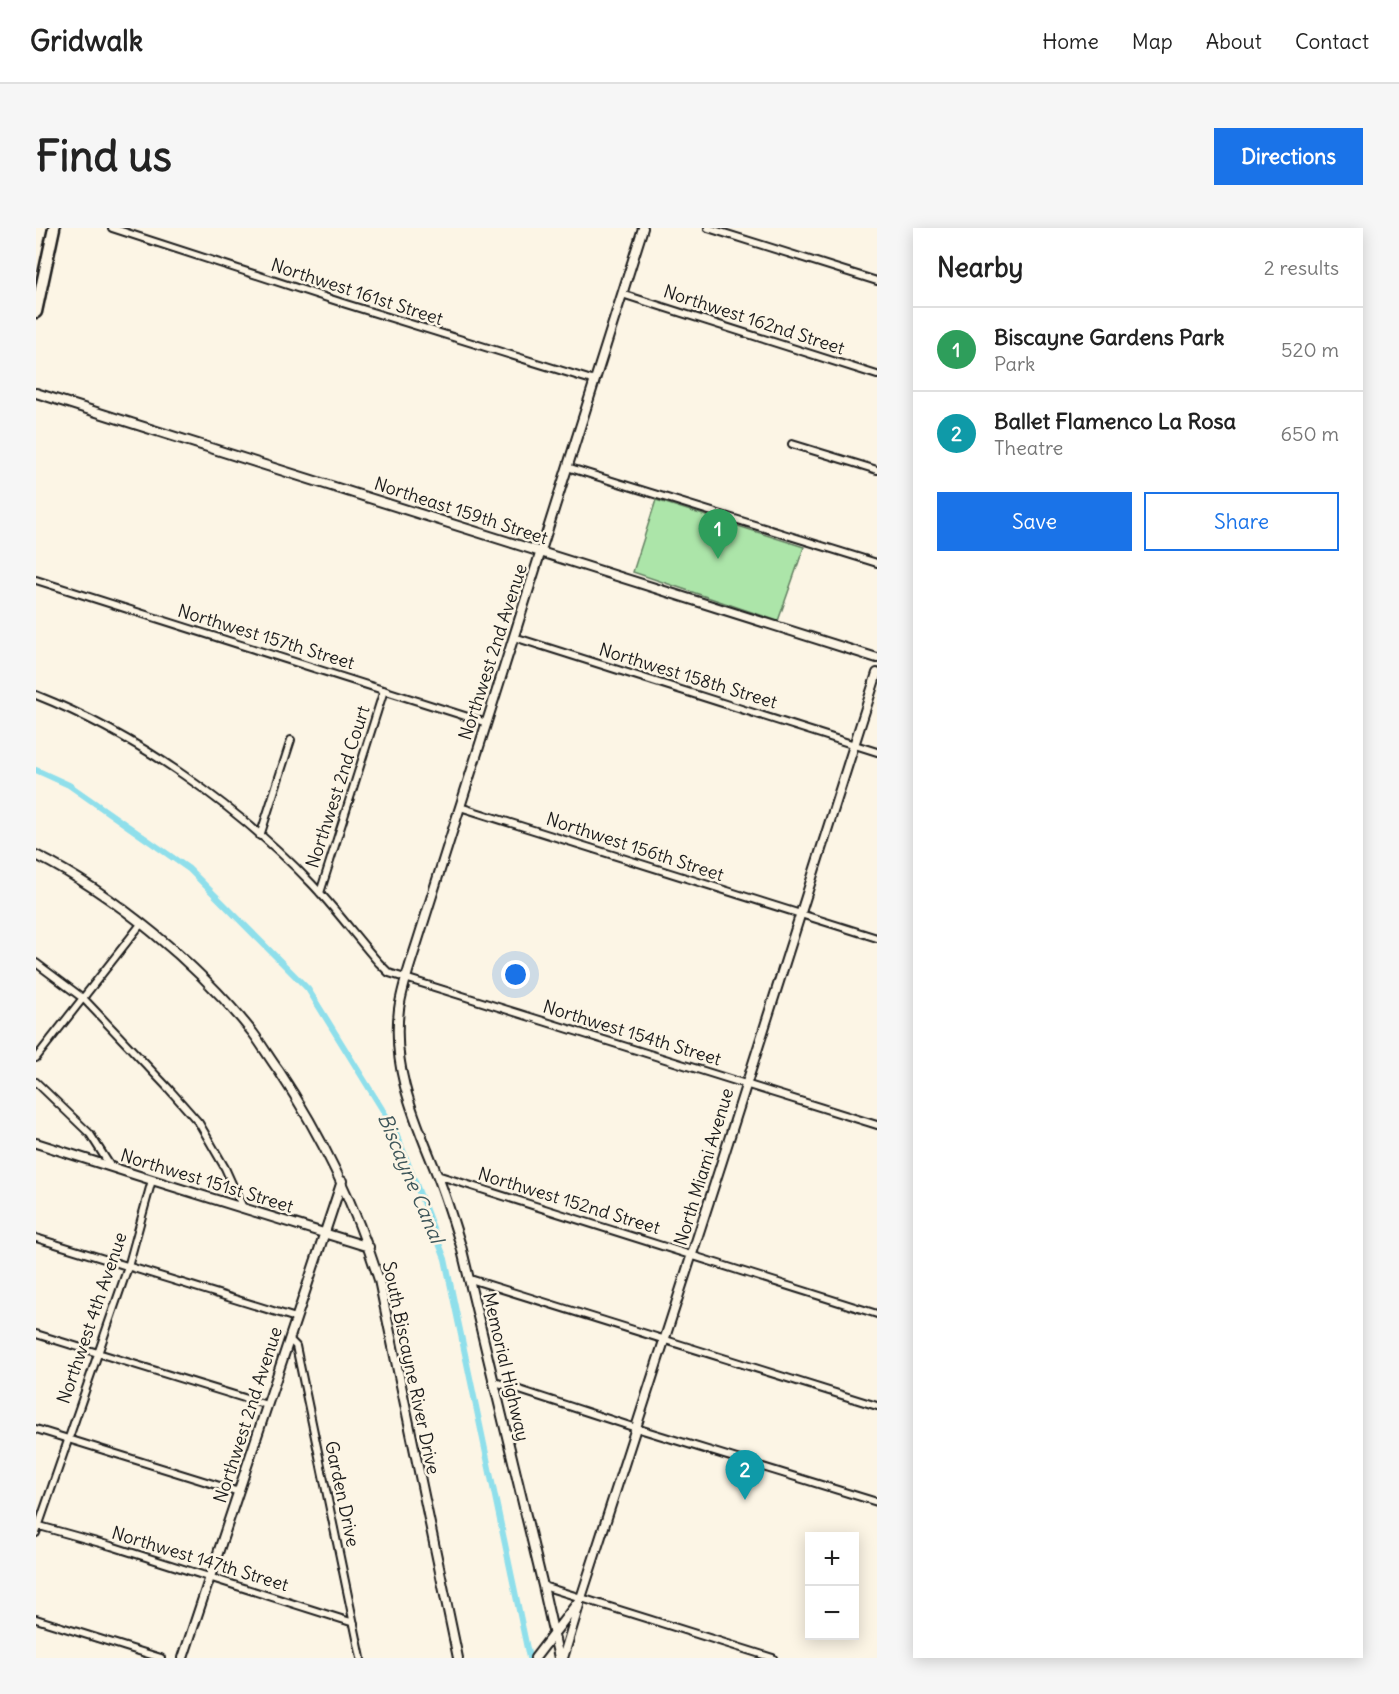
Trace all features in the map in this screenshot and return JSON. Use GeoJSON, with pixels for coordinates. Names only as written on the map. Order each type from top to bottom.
{"type":"FeatureCollection","features":[{"type":"Feature","properties":{"kind":"highway"},"geometry":{"type":"LineString","coordinates":[[36,312],[54,228]]}},
{"type":"Feature","properties":{"kind":"street","name":"Northwest 161st Street"},"geometry":{"type":"LineString","coordinates":[[112,228],[357,308],[595,381]]}},
{"type":"Feature","properties":{"kind":"street","name":"Northwest 2nd Avenue"},"geometry":{"type":"LineString","coordinates":[[404,1089],[397,1042],[399,1008],[406,978],[643,228]]}},
{"type":"Feature","properties":{"kind":"street"},"geometry":{"type":"LineString","coordinates":[[708,228],[877,281]]}},
{"type":"Feature","properties":{"kind":"street","name":"Northwest 162nd Street"},"geometry":{"type":"LineString","coordinates":[[622,294],[877,375]]}},
{"type":"Feature","properties":{"kind":"street","name":"Northeast 159th Street"},"geometry":{"type":"LineString","coordinates":[[36,393],[877,658]]}},
{"type":"Feature","properties":{"kind":"street"},"geometry":{"type":"LineString","coordinates":[[792,444],[877,470]]}},
{"type":"Feature","properties":{"kind":"street"},"geometry":{"type":"LineString","coordinates":[[567,467],[877,563]]}},
{"type":"Feature","properties":{"kind":"street","name":"Northwest 157th Street"},"geometry":{"type":"LineString","coordinates":[[36,580],[487,723]]}},
{"type":"Feature","properties":{"kind":"street","name":"Northwest 158th Street"},"geometry":{"type":"LineString","coordinates":[[514,637],[877,752]]}},
{"type":"Feature","properties":{"kind":"street","name":"North Miami Avenue"},"geometry":{"type":"LineString","coordinates":[[535,1658],[581,1598],[877,673]]}},
{"type":"Feature","properties":{"kind":"street","name":"Northwest 2nd Court"},"geometry":{"type":"LineString","coordinates":[[320,893],[384,690]]}},
{"type":"Feature","properties":{"kind":"street","name":"Northwest 154th Street"},"geometry":{"type":"LineString","coordinates":[[36,695],[94,723],[166,765],[218,801],[260,836],[320,893],[389,973],[877,1125]]}},
{"type":"Feature","properties":{"kind":"street"},"geometry":{"type":"LineString","coordinates":[[260,836],[291,740]]}},
{"type":"Feature","properties":{"kind":"street","name":"Northwest 156th Street"},"geometry":{"type":"LineString","coordinates":[[460,807],[877,938]]}},
{"type":"Feature","properties":{"kind":"street","name":"South Biscayne River Drive"},"geometry":{"type":"LineString","coordinates":[[36,855],[57,865],[111,900],[204,978],[254,1034],[301,1105],[342,1181],[369,1247],[379,1280],[458,1658]]}},
{"type":"Feature","properties":{"kind":"street"},"geometry":{"type":"LineString","coordinates":[[36,1058],[141,924]]}},
{"type":"Feature","properties":{"kind":"street"},"geometry":{"type":"LineString","coordinates":[[36,963],[84,999],[199,1123],[225,1168],[243,1208]]}},
{"type":"Feature","properties":{"kind":"street"},"geometry":{"type":"LineString","coordinates":[[36,1082],[90,1134],[111,1167]]}},
{"type":"Feature","properties":{"kind":"street","name":"Memorial Highway"},"geometry":{"type":"LineString","coordinates":[[404,1089],[453,1221],[470,1279],[558,1658]]}},
{"type":"Feature","properties":{"kind":"street","name":"Northwest 151st Street"},"geometry":{"type":"LineString","coordinates":[[36,1143],[369,1247]]}},
{"type":"Feature","properties":{"kind":"street","name":"Northwest 152nd Street"},"geometry":{"type":"LineString","coordinates":[[437,1175],[877,1314]]}},
{"type":"Feature","properties":{"kind":"street","name":"Northwest 4th Avenue"},"geometry":{"type":"LineString","coordinates":[[36,1533],[128,1267],[152,1180]]}},
{"type":"Feature","properties":{"kind":"street","name":"Northwest 2nd Avenue"},"geometry":{"type":"LineString","coordinates":[[183,1658],[342,1181]]}},
{"type":"Feature","properties":{"kind":"street"},"geometry":{"type":"LineString","coordinates":[[36,1238],[296,1318]]}},
{"type":"Feature","properties":{"kind":"street"},"geometry":{"type":"LineString","coordinates":[[470,1279],[877,1406]]}},
{"type":"Feature","properties":{"kind":"street"},"geometry":{"type":"LineString","coordinates":[[36,1334],[267,1406]]}},
{"type":"Feature","properties":{"kind":"street","name":"Garden Drive"},"geometry":{"type":"LineString","coordinates":[[289,1339],[296,1346],[361,1658]]}},
{"type":"Feature","properties":{"kind":"street"},"geometry":{"type":"LineString","coordinates":[[492,1381],[877,1502]]}},
{"type":"Feature","properties":{"kind":"street"},"geometry":{"type":"LineString","coordinates":[[36,1429],[239,1492]]}},
{"type":"Feature","properties":{"kind":"street","name":"Northwest 147th Street"},"geometry":{"type":"LineString","coordinates":[[37,1525],[354,1623]]}},
{"type":"Feature","properties":{"kind":"street"},"geometry":{"type":"LineString","coordinates":[[543,1586],[773,1658]]}},
{"type":"Feature","properties":{"kind":"street"},"geometry":{"type":"LineString","coordinates":[[563,1658],[581,1598]]}},
{"type":"Feature","properties":{"kind":"street"},"geometry":{"type":"LineString","coordinates":[[36,1619],[161,1658]]}},
{"type":"Feature","properties":{"kind":"green space"},"geometry":{"type":"Polygon","coordinates":[[[656,500],[804,547],[778,621],[633,572],[656,500]]]}},
{"type":"Feature","properties":{"kind":"waterway","name":"Biscayne Canal"},"geometry":{"type":"LineString","coordinates":[[36,770],[69,785],[189,869],[308,989],[395,1130],[445,1259],[529,1658]]}},
{"type":"Feature","properties":{"kind":"place","name":"Biscayne Gardens Park"},"geometry":{"type":"Point","coordinates":[718,559]}},
{"type":"Feature","properties":{"kind":"place","name":"Ballet Flamenco La Rosa"},"geometry":{"type":"Point","coordinates":[745,1500]}}]}
